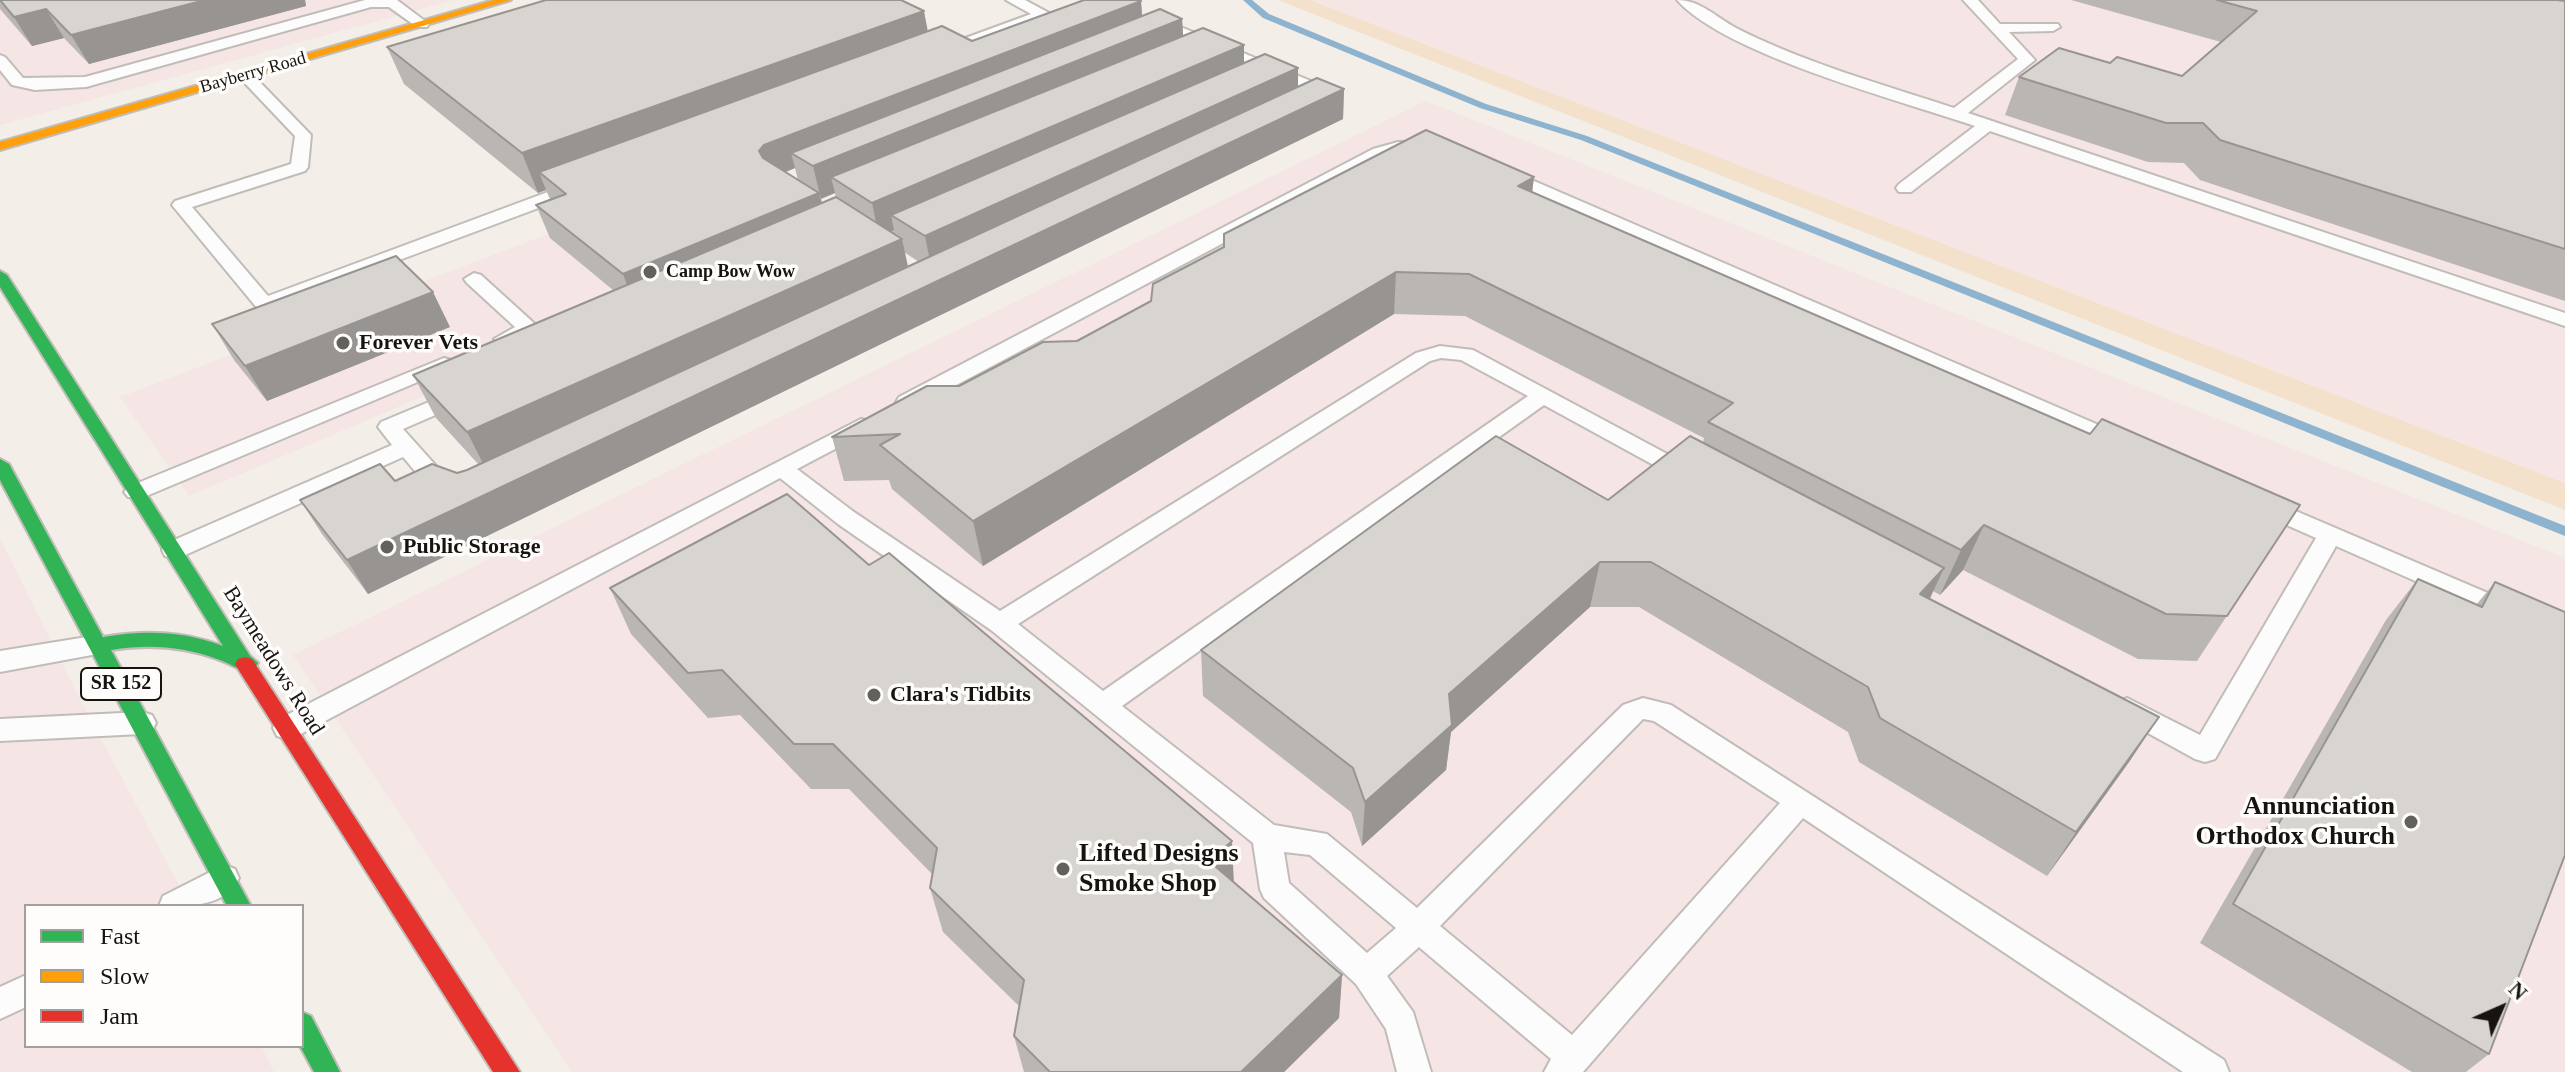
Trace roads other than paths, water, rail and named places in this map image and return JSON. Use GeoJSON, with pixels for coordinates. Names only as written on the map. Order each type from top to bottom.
{"type":"FeatureCollection","features":[{"type":"Feature","properties":{"kind":"main road","name":"Bayberry Road"},"geometry":{"type":"LineString","coordinates":[[0,146],[492,2]]}},
{"type":"Feature","properties":{"kind":"main road","name":"Baymeadows Road"},"geometry":{"type":"LineString","coordinates":[[0,275],[507,1072]]}},
{"type":"Feature","properties":{"kind":"main road","name":"SR 152"},"geometry":{"type":"LineString","coordinates":[[0,464],[238,904]]}},
{"type":"Feature","properties":{"kind":"main road"},"geometry":{"type":"LineString","coordinates":[[99,645],[169,635],[191,639],[248,663]]}},
{"type":"Feature","properties":{"kind":"main road"},"geometry":{"type":"LineString","coordinates":[[304,1028],[327,1072]]}},
{"type":"Feature","properties":{"kind":"lane"},"geometry":{"type":"LineString","coordinates":[[926,58],[1044,14],[1013,0]]}},
{"type":"Feature","properties":{"kind":"lane"},"geometry":{"type":"LineString","coordinates":[[1684,0],[1728,29],[1790,58],[2565,320]]}},
{"type":"Feature","properties":{"kind":"lane"},"geometry":{"type":"LineString","coordinates":[[1957,114],[2027,60],[1970,0]]}},
{"type":"Feature","properties":{"kind":"lane"},"geometry":{"type":"LineString","coordinates":[[0,60],[18,82],[35,85],[86,82],[370,3],[392,3],[422,24]]}},
{"type":"Feature","properties":{"kind":"lane"},"geometry":{"type":"LineString","coordinates":[[1142,38],[1171,27],[1329,94],[1300,108]]}},
{"type":"Feature","properties":{"kind":"lane"},"geometry":{"type":"LineString","coordinates":[[1997,28],[2053,27]]}},
{"type":"Feature","properties":{"kind":"lane"},"geometry":{"type":"LineString","coordinates":[[1185,57],[1214,45]]}},
{"type":"Feature","properties":{"kind":"lane"},"geometry":{"type":"LineString","coordinates":[[1247,84],[1275,71]]}},
{"type":"Feature","properties":{"kind":"lane"},"geometry":{"type":"LineString","coordinates":[[245,75],[303,135],[299,167],[181,205],[264,304],[600,179]]}},
{"type":"Feature","properties":{"kind":"lane"},"geometry":{"type":"LineString","coordinates":[[1905,188],[1987,125]]}},
{"type":"Feature","properties":{"kind":"lane"},"geometry":{"type":"LineString","coordinates":[[287,728],[1379,153],[1398,147],[1434,149]]}},
{"type":"Feature","properties":{"kind":"lane"},"geometry":{"type":"LineString","coordinates":[[1479,162],[2142,453]]}},
{"type":"Feature","properties":{"kind":"lane"},"geometry":{"type":"LineString","coordinates":[[136,492],[529,329],[474,279]]}},
{"type":"Feature","properties":{"kind":"lane"},"geometry":{"type":"LineString","coordinates":[[1000,623],[1423,357],[1440,352],[1466,354],[1708,485]]}},
{"type":"Feature","properties":{"kind":"lane"},"geometry":{"type":"LineString","coordinates":[[475,389],[389,427],[439,483],[476,496]]}},
{"type":"Feature","properties":{"kind":"lane"},"geometry":{"type":"LineString","coordinates":[[1103,705],[1543,396]]}},
{"type":"Feature","properties":{"kind":"lane"},"geometry":{"type":"LineString","coordinates":[[174,550],[406,447]]}},
{"type":"Feature","properties":{"kind":"lane"},"geometry":{"type":"LineString","coordinates":[[781,468],[846,518],[1000,623],[1267,837],[1317,843],[1419,927],[1568,1065],[1800,801]]}},
{"type":"Feature","properties":{"kind":"lane"},"geometry":{"type":"LineString","coordinates":[[2243,497],[2565,637]]}},
{"type":"Feature","properties":{"kind":"lane"},"geometry":{"type":"LineString","coordinates":[[2109,700],[2205,751],[2330,535]]}},
{"type":"Feature","properties":{"kind":"lane"},"geometry":{"type":"LineString","coordinates":[[0,662],[8,658],[99,645]]}},
{"type":"Feature","properties":{"kind":"lane"},"geometry":{"type":"LineString","coordinates":[[1367,974],[1419,927],[1633,712],[1643,708],[1661,712],[2212,1072]]}},
{"type":"Feature","properties":{"kind":"lane"},"geometry":{"type":"LineString","coordinates":[[0,730],[142,723]]}},
{"type":"Feature","properties":{"kind":"lane"},"geometry":{"type":"LineString","coordinates":[[1267,837],[1275,889],[1367,974],[1401,1023],[1414,1072]]}},
{"type":"Feature","properties":{"kind":"lane"},"geometry":{"type":"LineString","coordinates":[[178,904],[224,878]]}},
{"type":"Feature","properties":{"kind":"lane"},"geometry":{"type":"LineString","coordinates":[[0,1004],[24,991]]}},
{"type":"Feature","properties":{"kind":"waterway"},"geometry":{"type":"LineString","coordinates":[[1247,0],[1266,16],[1483,106],[1584,138],[2565,531]]}},
{"type":"Feature","properties":{"kind":"place","name":"Camp Bow Wow"},"geometry":{"type":"Point","coordinates":[650,272]}},
{"type":"Feature","properties":{"kind":"place","name":"Forever Vets"},"geometry":{"type":"Point","coordinates":[343,343]}},
{"type":"Feature","properties":{"kind":"place","name":"Public Storage"},"geometry":{"type":"Point","coordinates":[387,547]}},
{"type":"Feature","properties":{"kind":"place","name":"Clara's Tidbits"},"geometry":{"type":"Point","coordinates":[874,695]}},
{"type":"Feature","properties":{"kind":"place","name":"Annunciation Orthodox Church"},"geometry":{"type":"Point","coordinates":[2411,822]}},
{"type":"Feature","properties":{"kind":"place","name":"Lifted Designs Smoke Shop"},"geometry":{"type":"Point","coordinates":[1063,869]}}]}
